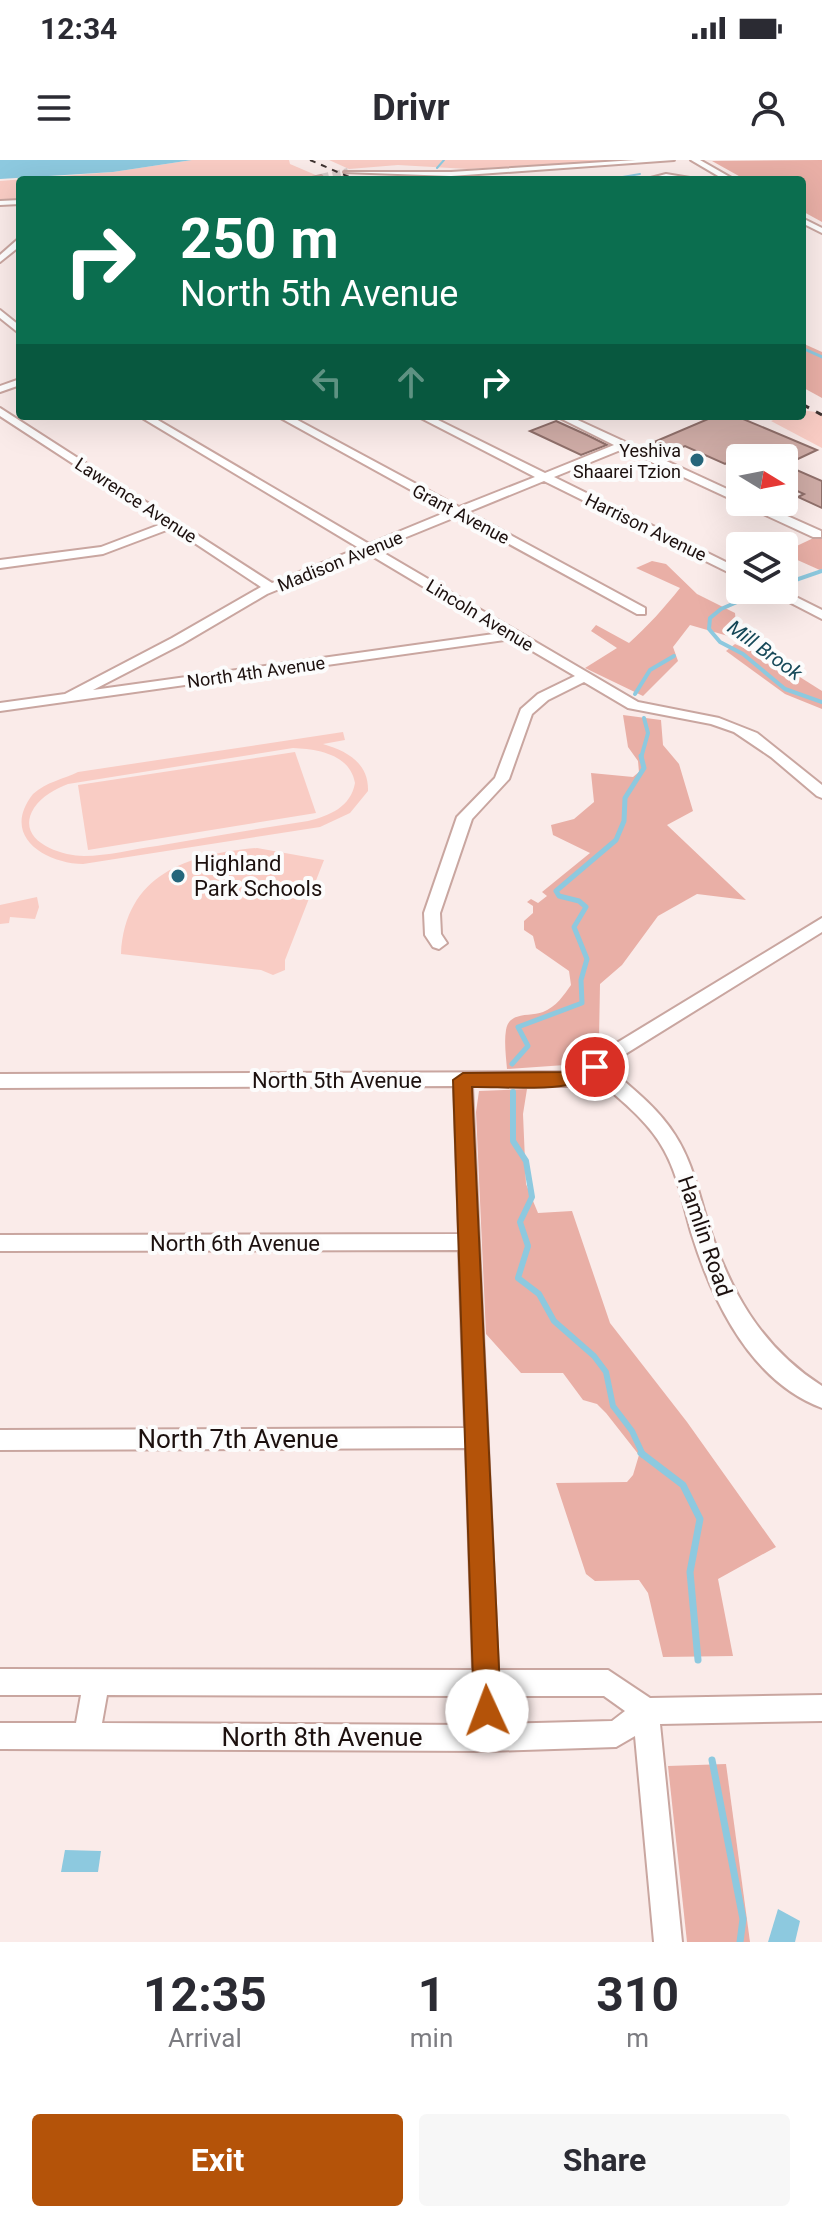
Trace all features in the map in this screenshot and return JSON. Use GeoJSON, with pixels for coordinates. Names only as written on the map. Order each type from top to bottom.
{"type":"FeatureCollection","features":[{"type":"Feature","properties":{"kind":"street"},"geometry":{"type":"LineString","coordinates":[[463,176],[390,167],[348,172],[463,176],[670,160]]}},
{"type":"Feature","properties":{"kind":"street"},"geometry":{"type":"LineString","coordinates":[[695,160],[724,176]]}},
{"type":"Feature","properties":{"kind":"street"},"geometry":{"type":"LineString","coordinates":[[0,259],[16,245]]}},
{"type":"Feature","properties":{"kind":"street"},"geometry":{"type":"LineString","coordinates":[[0,313],[16,327]]}},
{"type":"Feature","properties":{"kind":"street","name":"Lawrence Avenue"},"geometry":{"type":"LineString","coordinates":[[0,411],[271,588]]}},
{"type":"Feature","properties":{"kind":"street","name":"Lincoln Avenue"},"geometry":{"type":"LineString","coordinates":[[151,420],[633,705],[649,711],[713,720],[744,731],[822,793]]}},
{"type":"Feature","properties":{"kind":"street","name":"Grant Avenue"},"geometry":{"type":"LineString","coordinates":[[289,420],[641,611]]}},
{"type":"Feature","properties":{"kind":"street","name":"Harrison Avenue"},"geometry":{"type":"LineString","coordinates":[[430,420],[726,567]]}},
{"type":"Feature","properties":{"kind":"street"},"geometry":{"type":"LineString","coordinates":[[570,420],[726,493]]}},
{"type":"Feature","properties":{"kind":"street","name":"Madison Avenue"},"geometry":{"type":"LineString","coordinates":[[67,698],[271,588],[623,445]]}},
{"type":"Feature","properties":{"kind":"street"},"geometry":{"type":"LineString","coordinates":[[778,516],[817,534]]}},
{"type":"Feature","properties":{"kind":"street"},"geometry":{"type":"LineString","coordinates":[[0,564],[103,550],[173,524]]}},
{"type":"Feature","properties":{"kind":"street"},"geometry":{"type":"LineString","coordinates":[[798,603],[822,615]]}},
{"type":"Feature","properties":{"kind":"street","name":"North 4th Avenue"},"geometry":{"type":"LineString","coordinates":[[0,707],[513,635]]}},
{"type":"Feature","properties":{"kind":"street"},"geometry":{"type":"LineString","coordinates":[[439,943],[433,935],[432,913],[465,817],[502,779],[526,712],[543,697],[584,677]]}},
{"type":"Feature","properties":{"kind":"street","name":"North 5th Avenue"},"geometry":{"type":"LineString","coordinates":[[0,1081],[572,1079],[822,924]]}},
{"type":"Feature","properties":{"kind":"street","name":"Hamlin Road"},"geometry":{"type":"LineString","coordinates":[[595,1067],[647,1114],[674,1150],[712,1269],[742,1326],[777,1366],[822,1398]]}},
{"type":"Feature","properties":{"kind":"street"},"geometry":{"type":"LineString","coordinates":[[463,1080],[488,1738]]}},
{"type":"Feature","properties":{"kind":"street","name":"North 6th Avenue"},"geometry":{"type":"LineString","coordinates":[[0,1243],[469,1242]]}},
{"type":"Feature","properties":{"kind":"street","name":"North 7th Avenue"},"geometry":{"type":"LineString","coordinates":[[0,1440],[476,1438]]}},
{"type":"Feature","properties":{"kind":"street"},"geometry":{"type":"LineString","coordinates":[[0,1682],[608,1683],[646,1711],[822,1708]]}},
{"type":"Feature","properties":{"kind":"street"},"geometry":{"type":"LineString","coordinates":[[87,1736],[96,1682]]}},
{"type":"Feature","properties":{"kind":"street"},"geometry":{"type":"LineString","coordinates":[[646,1711],[668,1942]]}},
{"type":"Feature","properties":{"kind":"street","name":"North 8th Avenue"},"geometry":{"type":"LineString","coordinates":[[0,1736],[488,1738],[616,1734],[646,1711]]}},
{"type":"Feature","properties":{"kind":"shaded area"},"geometry":{"type":"Polygon","coordinates":[[[192,160],[289,160],[290,164],[318,176],[63,176],[192,160]]]}},
{"type":"Feature","properties":{"kind":"shaded area"},"geometry":{"type":"Polygon","coordinates":[[[329,160],[633,160],[468,169],[398,165],[349,169],[329,160]]]}},
{"type":"Feature","properties":{"kind":"shaded area"},"geometry":{"type":"Polygon","coordinates":[[[822,160],[822,222],[806,213],[806,176],[739,176],[712,161],[822,160]]]}},
{"type":"Feature","properties":{"kind":"shaded area"},"geometry":{"type":"Polygon","coordinates":[[[16,180],[16,200],[0,201],[0,181],[16,180]]]}},
{"type":"Feature","properties":{"kind":"shaded area"},"geometry":{"type":"Polygon","coordinates":[[[806,345],[822,352],[822,398],[806,389],[806,345]]]}},
{"type":"Feature","properties":{"kind":"shaded area"},"geometry":{"type":"Polygon","coordinates":[[[806,411],[822,413],[822,448],[771,421],[806,420],[806,411]]]}},
{"type":"Feature","properties":{"kind":"shaded area"},"geometry":{"type":"Polygon","coordinates":[[[822,534],[822,571],[798,560],[798,545],[822,534]]]}},
{"type":"Feature","properties":{"kind":"shaded area"},"geometry":{"type":"Polygon","coordinates":[[[652,561],[666,564],[697,594],[735,613],[737,634],[728,636],[690,625],[673,647],[678,661],[643,696],[585,668],[617,648],[591,631],[596,625],[629,643],[680,588],[636,568],[652,561]]]}},
{"type":"Feature","properties":{"kind":"shaded area"},"geometry":{"type":"Polygon","coordinates":[[[735,644],[776,662],[822,691],[822,709],[785,694],[726,651],[735,644]]]}},
{"type":"Feature","properties":{"kind":"shaded area"},"geometry":{"type":"Polygon","coordinates":[[[623,715],[661,720],[663,745],[679,764],[693,811],[667,825],[746,900],[697,894],[658,916],[622,965],[600,984],[599,1039],[565,1065],[507,1069],[505,1039],[511,1020],[548,1010],[571,985],[569,971],[536,948],[533,936],[524,930],[524,921],[533,913],[533,906],[527,902],[531,899],[538,903],[547,896],[542,892],[590,853],[553,835],[551,825],[574,819],[594,802],[591,773],[633,777],[639,772],[638,761],[628,747],[623,715]]]}},
{"type":"Feature","properties":{"kind":"shaded area"},"geometry":{"type":"Polygon","coordinates":[[[343,732],[345,740],[323,744],[340,750],[361,766],[368,791],[350,813],[320,827],[83,864],[55,859],[42,852],[24,834],[22,823],[24,809],[33,794],[78,772],[343,732]],[[302,749],[68,784],[49,793],[37,804],[29,819],[30,829],[42,844],[52,849],[93,856],[316,819],[344,804],[355,783],[347,765],[340,759],[302,749]]]}},
{"type":"Feature","properties":{"kind":"shaded area"},"geometry":{"type":"Polygon","coordinates":[[[295,752],[316,813],[88,850],[78,785],[295,752]]]}},
{"type":"Feature","properties":{"kind":"shaded area"},"geometry":{"type":"Polygon","coordinates":[[[257,848],[324,860],[285,960],[285,970],[273,975],[261,970],[121,954],[125,927],[134,905],[148,887],[165,873],[207,856],[257,848]]]}},
{"type":"Feature","properties":{"kind":"shaded area"},"geometry":{"type":"Polygon","coordinates":[[[37,897],[39,907],[35,919],[10,917],[9,923],[0,924],[0,905],[37,897]]]}},
{"type":"Feature","properties":{"kind":"shaded area"},"geometry":{"type":"Polygon","coordinates":[[[527,1089],[523,1114],[526,1184],[538,1213],[572,1211],[610,1323],[687,1422],[776,1547],[718,1579],[733,1656],[663,1657],[648,1593],[639,1580],[595,1581],[586,1574],[556,1483],[627,1482],[633,1475],[639,1455],[606,1413],[597,1404],[583,1400],[563,1373],[521,1373],[486,1334],[476,1112],[479,1091],[527,1089]]]}},
{"type":"Feature","properties":{"kind":"shaded area"},"geometry":{"type":"Polygon","coordinates":[[[726,1764],[750,1942],[687,1942],[668,1766],[726,1764]]]}},
{"type":"Feature","properties":{"kind":"water"},"geometry":{"type":"Polygon","coordinates":[[[0,160],[192,160],[113,172],[0,179],[0,160]]]}},
{"type":"Feature","properties":{"kind":"water"},"geometry":{"type":"Polygon","coordinates":[[[65,1850],[101,1851],[98,1872],[61,1872],[65,1850]]]}},
{"type":"Feature","properties":{"kind":"water"},"geometry":{"type":"Polygon","coordinates":[[[778,1909],[800,1921],[795,1942],[768,1942],[778,1909]]]}},
{"type":"Feature","properties":{"kind":"building"},"geometry":{"type":"Polygon","coordinates":[[[706,420],[746,420],[817,450],[798,459],[798,444],[726,444],[725,464],[685,446],[674,451],[654,442],[706,420]]]}},
{"type":"Feature","properties":{"kind":"building"},"geometry":{"type":"Polygon","coordinates":[[[556,421],[607,445],[581,455],[530,431],[556,421]]]}},
{"type":"Feature","properties":{"kind":"building"},"geometry":{"type":"Polygon","coordinates":[[[798,471],[822,481],[822,508],[798,497],[804,494],[798,491],[798,471]]]}},
{"type":"Feature","properties":{"kind":"waterway","name":"Mill Brook"},"geometry":{"type":"LineString","coordinates":[[437,168],[444,160]]}},
{"type":"Feature","properties":{"kind":"waterway"},"geometry":{"type":"LineString","coordinates":[[628,176],[640,174]]}},
{"type":"Feature","properties":{"kind":"waterway","name":"Mill Brook"},"geometry":{"type":"LineString","coordinates":[[806,350],[822,357]]}},
{"type":"Feature","properties":{"kind":"waterway","name":"Mill Brook"},"geometry":{"type":"LineString","coordinates":[[798,579],[822,571]]}},
{"type":"Feature","properties":{"kind":"waterway","name":"Mill Brook"},"geometry":{"type":"LineString","coordinates":[[732,604],[710,618],[709,629],[720,642],[743,654],[785,689],[822,702]]}},
{"type":"Feature","properties":{"kind":"waterway"},"geometry":{"type":"LineString","coordinates":[[635,694],[650,670],[674,656]]}},
{"type":"Feature","properties":{"kind":"waterway"},"geometry":{"type":"LineString","coordinates":[[641,757],[648,733],[644,718]]}},
{"type":"Feature","properties":{"kind":"waterway"},"geometry":{"type":"LineString","coordinates":[[512,1064],[528,1046],[518,1027],[582,1003],[581,980],[587,959],[574,927],[586,907],[579,901],[559,896],[556,891],[616,840],[624,821],[625,798],[644,768],[641,757]]}},
{"type":"Feature","properties":{"kind":"waterway"},"geometry":{"type":"LineString","coordinates":[[513,1092],[513,1141],[526,1161],[532,1197],[520,1222],[528,1246],[518,1278],[539,1294],[554,1321],[594,1356],[606,1372],[613,1406],[632,1431],[643,1454]]}},
{"type":"Feature","properties":{"kind":"waterway"},"geometry":{"type":"LineString","coordinates":[[643,1454],[683,1485],[700,1519],[690,1572],[698,1660]]}},
{"type":"Feature","properties":{"kind":"waterway"},"geometry":{"type":"LineString","coordinates":[[712,1760],[743,1919],[740,1942]]}},
{"type":"Feature","properties":{"kind":"tunnel"},"geometry":{"type":"LineString","coordinates":[[330,176],[348,172]]}},
{"type":"Feature","properties":{"kind":"railway"},"geometry":{"type":"LineString","coordinates":[[310,160],[347,176]]}},
{"type":"Feature","properties":{"kind":"railway"},"geometry":{"type":"LineString","coordinates":[[806,406],[822,415]]}},
{"type":"Feature","properties":{"kind":"place","name":"Yeshiva Shaarei Tzion"},"geometry":{"type":"Point","coordinates":[697,460]}},
{"type":"Feature","properties":{"kind":"place","name":"Highland Park Schools"},"geometry":{"type":"Point","coordinates":[178,876]}},
{"type":"Feature","properties":{"kind":"route"},"geometry":{"type":"LineString","coordinates":[[487,1711],[463,1080],[572,1079],[595,1067]]}}]}
